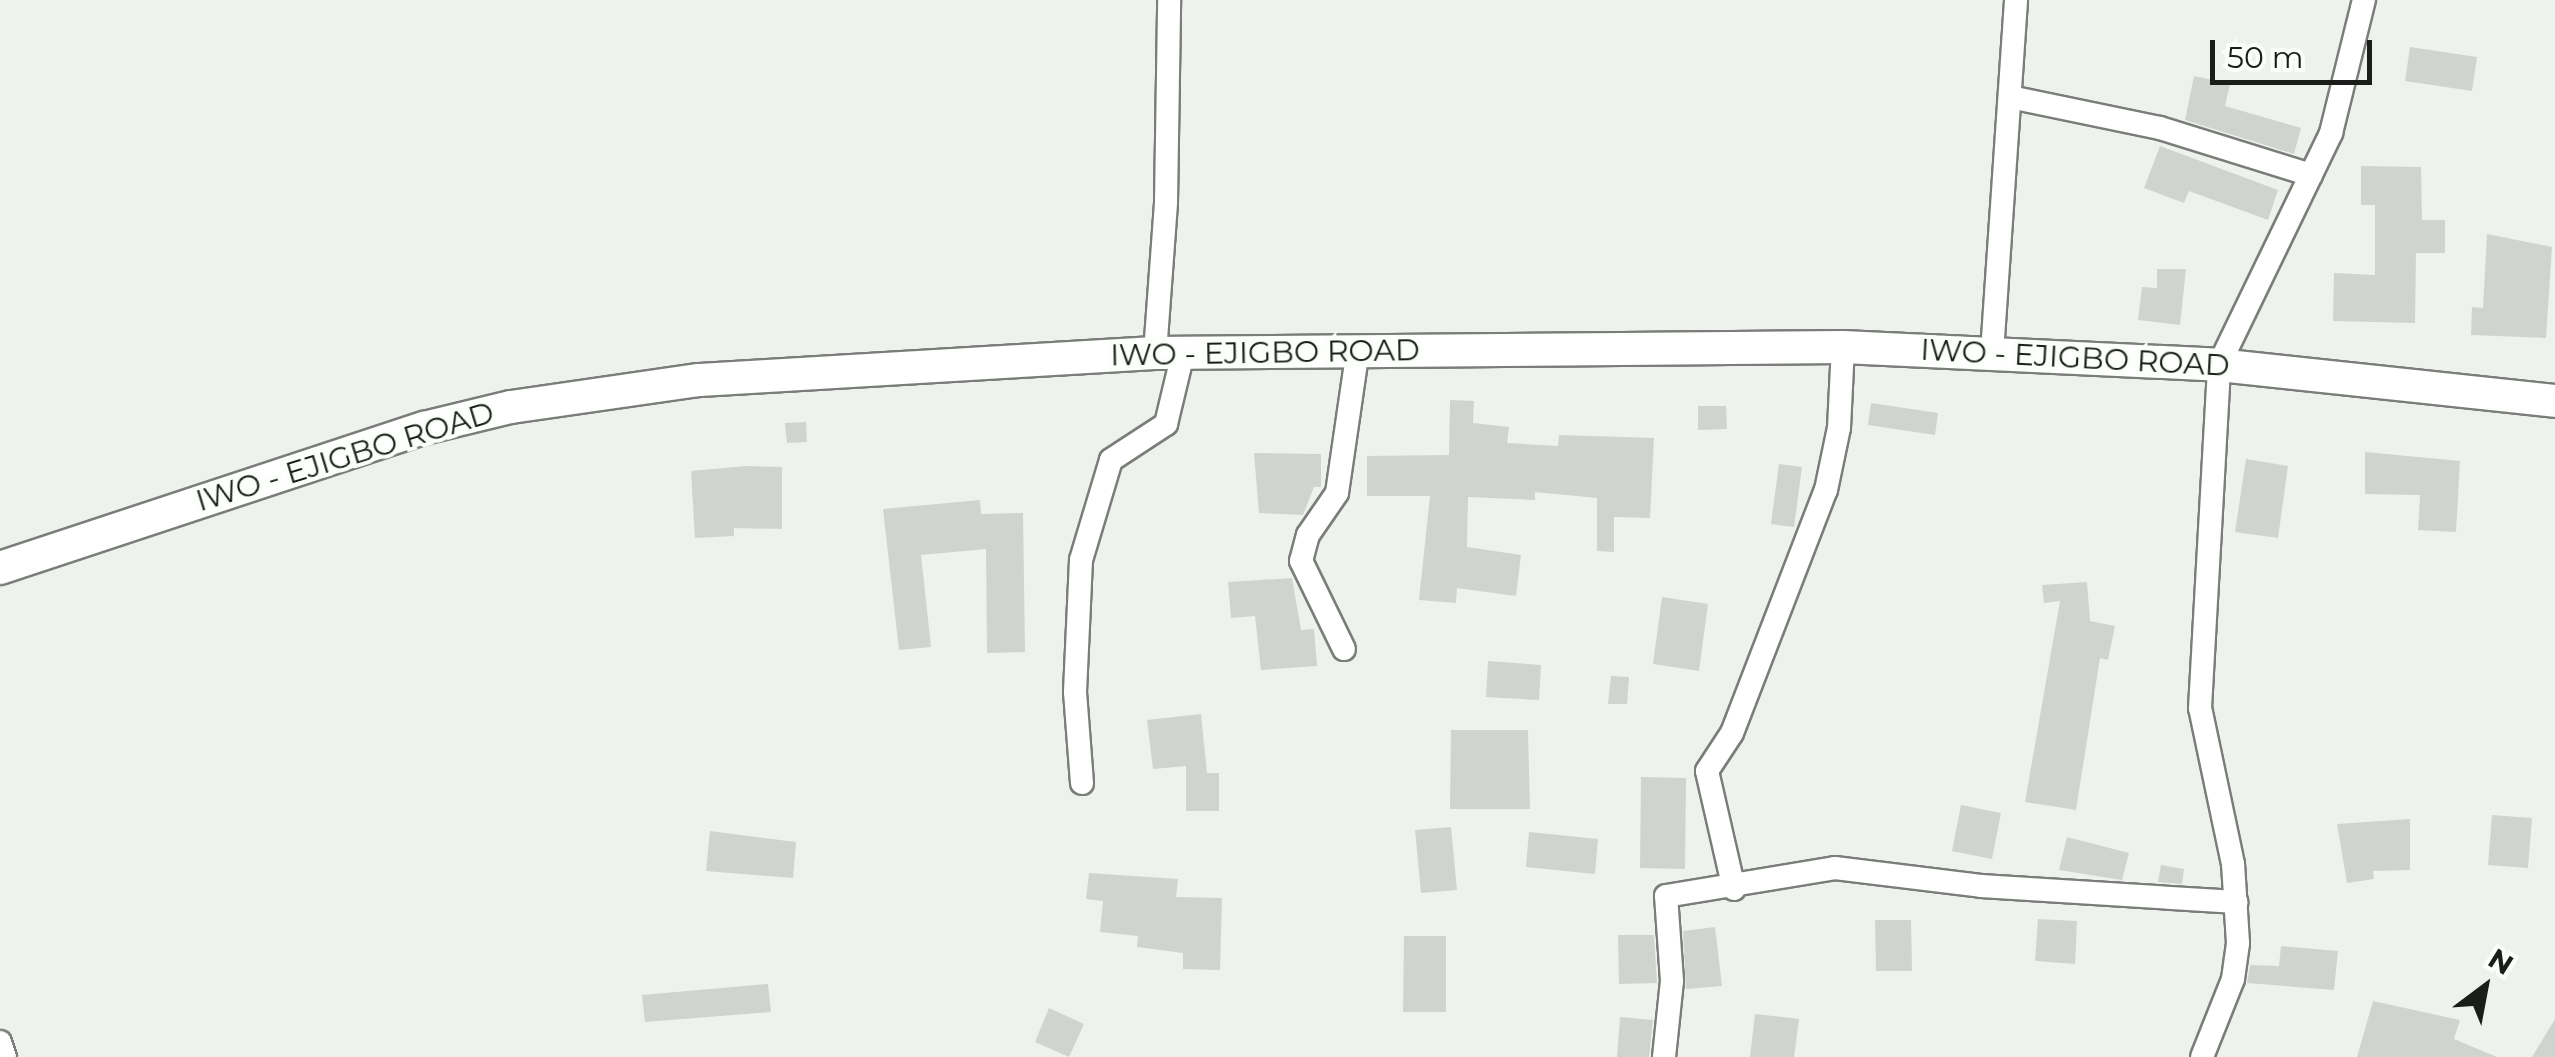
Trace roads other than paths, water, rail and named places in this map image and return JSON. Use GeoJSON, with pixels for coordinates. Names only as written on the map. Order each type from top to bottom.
{"type":"FeatureCollection","features":[{"type":"Feature","properties":{"kind":"main road","name":"IWO - EJIGBO ROAD"},"geometry":{"type":"LineString","coordinates":[[0,568],[392,438],[511,407],[698,380],[1169,353],[1844,348],[2219,365],[2555,401]]}},
{"type":"Feature","properties":{"kind":"street"},"geometry":{"type":"LineString","coordinates":[[1082,783],[1075,692],[1081,560],[1112,460],[1166,424],[1170,0]]}},
{"type":"Feature","properties":{"kind":"street"},"geometry":{"type":"LineString","coordinates":[[1992,353],[2016,0]]}},
{"type":"Feature","properties":{"kind":"street"},"geometry":{"type":"LineString","coordinates":[[2202,1057],[2233,979],[2236,902],[2200,708],[2219,365],[2311,176],[2341,105],[2364,0]]}},
{"type":"Feature","properties":{"kind":"street"},"geometry":{"type":"LineString","coordinates":[[2010,97],[2145,124],[2311,176]]}},
{"type":"Feature","properties":{"kind":"street"},"geometry":{"type":"LineString","coordinates":[[1734,889],[1708,770],[1732,732],[1826,490],[1840,428],[1844,348]]}},
{"type":"Feature","properties":{"kind":"street"},"geometry":{"type":"LineString","coordinates":[[1344,649],[1301,561],[1308,534],[1337,493],[1358,349]]}},
{"type":"Feature","properties":{"kind":"street"},"geometry":{"type":"LineString","coordinates":[[1664,1057],[1672,981],[1666,896],[1734,889],[1835,868],[1982,886],[2236,902]]}},
{"type":"Feature","properties":{"kind":"street"},"geometry":{"type":"LineString","coordinates":[[0,1042],[5,1057]]}}]}
